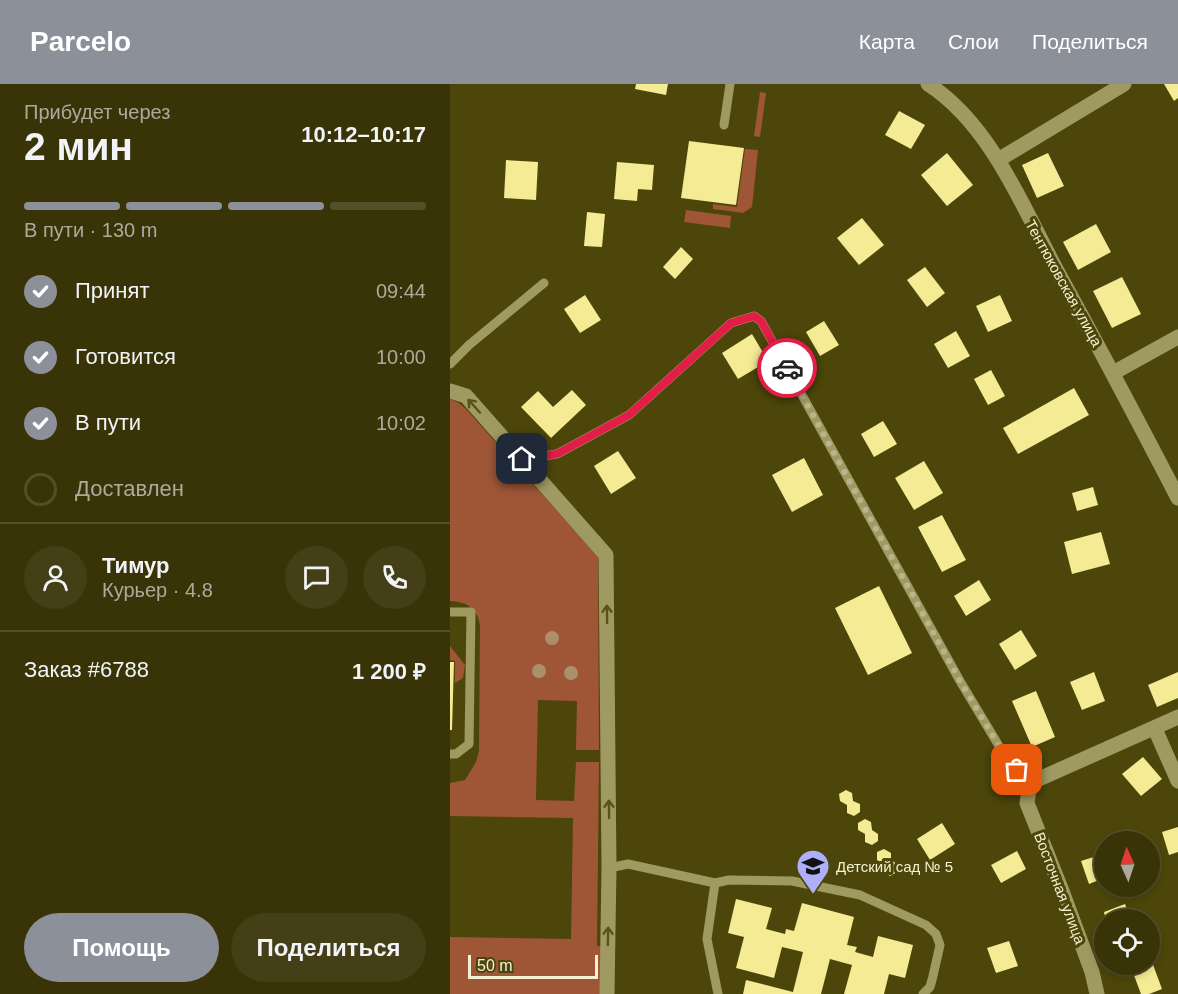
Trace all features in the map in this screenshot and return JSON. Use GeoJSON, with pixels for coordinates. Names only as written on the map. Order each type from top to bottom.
{"type":"FeatureCollection","features":[{"type":"Feature","properties":{"kind":"street","name":"Тентюковская улица"},"geometry":{"type":"LineString","coordinates":[[928,84],[964,113],[998,160],[1177,494]]}},
{"type":"Feature","properties":{"kind":"street"},"geometry":{"type":"LineString","coordinates":[[998,160],[1124,84]]}},
{"type":"Feature","properties":{"kind":"street"},"geometry":{"type":"LineString","coordinates":[[1113,374],[1178,337]]}},
{"type":"Feature","properties":{"kind":"street"},"geometry":{"type":"LineString","coordinates":[[450,391],[466,396],[606,555],[609,868],[607,994]]}},
{"type":"Feature","properties":{"kind":"street"},"geometry":{"type":"LineString","coordinates":[[1030,783],[1178,717]]}},
{"type":"Feature","properties":{"kind":"street"},"geometry":{"type":"LineString","coordinates":[[1155,729],[1178,781]]}},
{"type":"Feature","properties":{"kind":"street","name":"Восточная улица"},"geometry":{"type":"LineString","coordinates":[[1030,783],[1027,803],[1066,901],[1092,972],[1097,994]]}},
{"type":"Feature","properties":{"kind":"lane"},"geometry":{"type":"LineString","coordinates":[[724,125],[730,84]]}},
{"type":"Feature","properties":{"kind":"lane"},"geometry":{"type":"LineString","coordinates":[[450,364],[469,345],[544,283]]}},
{"type":"Feature","properties":{"kind":"lane"},"geometry":{"type":"LineString","coordinates":[[522,459],[557,454],[629,415],[731,323],[754,316],[761,321],[965,691],[1005,756],[1030,783]]}},
{"type":"Feature","properties":{"kind":"lane"},"geometry":{"type":"LineString","coordinates":[[450,612],[471,612],[471,623],[469,744],[456,754],[450,754]]}},
{"type":"Feature","properties":{"kind":"lane"},"geometry":{"type":"LineString","coordinates":[[609,868],[628,864],[715,883],[729,880],[792,881],[860,895],[926,925],[936,934],[940,945],[939,955],[930,987],[923,994]]}},
{"type":"Feature","properties":{"kind":"lane"},"geometry":{"type":"LineString","coordinates":[[715,883],[707,939],[718,994]]}},
{"type":"Feature","properties":{"kind":"shaded area"},"geometry":{"type":"Polygon","coordinates":[[[760,92],[766,93],[760,137],[754,136],[760,92]]]}},
{"type":"Feature","properties":{"kind":"shaded area"},"geometry":{"type":"Polygon","coordinates":[[[745,149],[758,150],[752,207],[743,213],[713,209],[713,204],[737,207],[745,149]]]}},
{"type":"Feature","properties":{"kind":"shaded area"},"geometry":{"type":"Polygon","coordinates":[[[686,210],[731,216],[730,228],[684,222],[686,210]]]}},
{"type":"Feature","properties":{"kind":"shaded area"},"geometry":{"type":"Polygon","coordinates":[[[450,399],[466,409],[598,557],[599,750],[576,750],[577,701],[538,700],[536,800],[574,801],[576,762],[599,762],[597,946],[601,946],[600,994],[450,994],[450,937],[571,939],[573,818],[450,816],[450,783],[465,780],[476,762],[479,751],[480,626],[477,615],[471,607],[450,601],[450,399]]]}},
{"type":"Feature","properties":{"kind":"shaded area"},"geometry":{"type":"Polygon","coordinates":[[[450,646],[465,665],[463,678],[455,683],[455,661],[450,660],[450,646]]]}},
{"type":"Feature","properties":{"kind":"building"},"geometry":{"type":"Polygon","coordinates":[[[636,84],[668,84],[666,95],[635,89],[636,84]]]}},
{"type":"Feature","properties":{"kind":"building"},"geometry":{"type":"Polygon","coordinates":[[[1164,84],[1178,84],[1178,98],[1174,101],[1164,84]]]}},
{"type":"Feature","properties":{"kind":"building"},"geometry":{"type":"Polygon","coordinates":[[[899,111],[925,125],[911,149],[885,135],[899,111]]]}},
{"type":"Feature","properties":{"kind":"building"},"geometry":{"type":"Polygon","coordinates":[[[689,141],[744,148],[736,205],[681,198],[689,141]]]}},
{"type":"Feature","properties":{"kind":"building"},"geometry":{"type":"Polygon","coordinates":[[[947,153],[973,185],[947,206],[921,175],[947,153]]]}},
{"type":"Feature","properties":{"kind":"building"},"geometry":{"type":"Polygon","coordinates":[[[1048,153],[1064,186],[1037,198],[1022,165],[1048,153]]]}},
{"type":"Feature","properties":{"kind":"building"},"geometry":{"type":"Polygon","coordinates":[[[506,160],[538,162],[536,200],[504,198],[506,160]]]}},
{"type":"Feature","properties":{"kind":"building"},"geometry":{"type":"Polygon","coordinates":[[[617,162],[654,165],[652,190],[638,189],[637,201],[614,199],[617,162]]]}},
{"type":"Feature","properties":{"kind":"building"},"geometry":{"type":"Polygon","coordinates":[[[587,212],[605,214],[602,247],[584,246],[587,212]]]}},
{"type":"Feature","properties":{"kind":"building"},"geometry":{"type":"Polygon","coordinates":[[[862,218],[884,245],[859,265],[837,238],[862,218]]]}},
{"type":"Feature","properties":{"kind":"building"},"geometry":{"type":"Polygon","coordinates":[[[1096,224],[1111,252],[1078,270],[1063,242],[1096,224]]]}},
{"type":"Feature","properties":{"kind":"building"},"geometry":{"type":"Polygon","coordinates":[[[681,247],[693,259],[675,279],[663,267],[681,247]]]}},
{"type":"Feature","properties":{"kind":"building"},"geometry":{"type":"Polygon","coordinates":[[[925,267],[945,293],[927,307],[907,280],[925,267]]]}},
{"type":"Feature","properties":{"kind":"building"},"geometry":{"type":"Polygon","coordinates":[[[1122,277],[1141,314],[1112,328],[1093,291],[1122,277]]]}},
{"type":"Feature","properties":{"kind":"building"},"geometry":{"type":"Polygon","coordinates":[[[585,295],[601,320],[580,333],[564,309],[585,295]]]}},
{"type":"Feature","properties":{"kind":"building"},"geometry":{"type":"Polygon","coordinates":[[[1000,295],[1012,321],[988,332],[976,306],[1000,295]]]}},
{"type":"Feature","properties":{"kind":"building"},"geometry":{"type":"Polygon","coordinates":[[[824,321],[839,345],[820,356],[806,332],[824,321]]]}},
{"type":"Feature","properties":{"kind":"building"},"geometry":{"type":"Polygon","coordinates":[[[956,331],[970,356],[948,368],[934,344],[956,331]]]}},
{"type":"Feature","properties":{"kind":"building"},"geometry":{"type":"Polygon","coordinates":[[[752,334],[768,361],[738,379],[722,353],[752,334]]]}},
{"type":"Feature","properties":{"kind":"building"},"geometry":{"type":"Polygon","coordinates":[[[991,370],[1005,396],[988,405],[974,379],[991,370]]]}},
{"type":"Feature","properties":{"kind":"building"},"geometry":{"type":"Polygon","coordinates":[[[1074,388],[1089,415],[1018,454],[1003,428],[1074,388]]]}},
{"type":"Feature","properties":{"kind":"building"},"geometry":{"type":"Polygon","coordinates":[[[572,390],[586,405],[551,438],[521,407],[538,391],[553,407],[572,390]]]}},
{"type":"Feature","properties":{"kind":"building"},"geometry":{"type":"Polygon","coordinates":[[[883,421],[897,444],[874,457],[861,434],[883,421]]]}},
{"type":"Feature","properties":{"kind":"building"},"geometry":{"type":"Polygon","coordinates":[[[618,451],[636,478],[611,494],[594,466],[618,451]]]}},
{"type":"Feature","properties":{"kind":"building"},"geometry":{"type":"Polygon","coordinates":[[[804,458],[823,495],[792,512],[772,475],[804,458]]]}},
{"type":"Feature","properties":{"kind":"building"},"geometry":{"type":"Polygon","coordinates":[[[924,461],[943,493],[914,510],[895,478],[924,461]]]}},
{"type":"Feature","properties":{"kind":"building"},"geometry":{"type":"Polygon","coordinates":[[[1093,487],[1098,505],[1077,511],[1072,493],[1093,487]]]}},
{"type":"Feature","properties":{"kind":"building"},"geometry":{"type":"Polygon","coordinates":[[[942,515],[966,560],[942,572],[918,527],[942,515]]]}},
{"type":"Feature","properties":{"kind":"building"},"geometry":{"type":"Polygon","coordinates":[[[1101,532],[1110,564],[1072,574],[1064,542],[1101,532]]]}},
{"type":"Feature","properties":{"kind":"building"},"geometry":{"type":"Polygon","coordinates":[[[979,580],[991,600],[966,616],[954,596],[979,580]]]}},
{"type":"Feature","properties":{"kind":"building"},"geometry":{"type":"Polygon","coordinates":[[[879,586],[912,653],[868,675],[835,608],[879,586]]]}},
{"type":"Feature","properties":{"kind":"building"},"geometry":{"type":"Polygon","coordinates":[[[1021,630],[1037,656],[1015,670],[999,644],[1021,630]]]}},
{"type":"Feature","properties":{"kind":"building"},"geometry":{"type":"Polygon","coordinates":[[[450,662],[454,662],[452,730],[450,730],[450,662]]]}},
{"type":"Feature","properties":{"kind":"building"},"geometry":{"type":"Polygon","coordinates":[[[1094,672],[1105,701],[1082,710],[1070,682],[1094,672]]]}},
{"type":"Feature","properties":{"kind":"building"},"geometry":{"type":"Polygon","coordinates":[[[1178,672],[1178,698],[1157,707],[1148,685],[1178,672]]]}},
{"type":"Feature","properties":{"kind":"building"},"geometry":{"type":"Polygon","coordinates":[[[1036,691],[1055,737],[1032,747],[1012,701],[1036,691]]]}},
{"type":"Feature","properties":{"kind":"building"},"geometry":{"type":"Polygon","coordinates":[[[1143,757],[1162,779],[1141,796],[1122,774],[1143,757]]]}},
{"type":"Feature","properties":{"kind":"building"},"geometry":{"type":"Polygon","coordinates":[[[846,790],[852,793],[853,801],[860,804],[860,812],[854,816],[847,813],[847,805],[840,801],[839,794],[846,790]]]}},
{"type":"Feature","properties":{"kind":"building"},"geometry":{"type":"Polygon","coordinates":[[[865,819],[871,822],[872,830],[878,834],[878,841],[872,845],[865,842],[865,834],[858,830],[858,823],[865,819]]]}},
{"type":"Feature","properties":{"kind":"building"},"geometry":{"type":"Polygon","coordinates":[[[942,823],[955,844],[930,860],[917,839],[942,823]]]}},
{"type":"Feature","properties":{"kind":"building"},"geometry":{"type":"Polygon","coordinates":[[[1178,827],[1178,852],[1169,855],[1162,832],[1178,827]]]}},
{"type":"Feature","properties":{"kind":"building"},"geometry":{"type":"Polygon","coordinates":[[[884,849],[891,853],[891,860],[897,864],[897,872],[890,876],[884,872],[884,864],[877,860],[877,852],[884,849]]]}},
{"type":"Feature","properties":{"kind":"building"},"geometry":{"type":"Polygon","coordinates":[[[1017,851],[1026,869],[1001,883],[991,865],[1017,851]]]}},
{"type":"Feature","properties":{"kind":"building"},"geometry":{"type":"Polygon","coordinates":[[[1094,857],[1094,882],[1089,884],[1081,861],[1094,857]]]}},
{"type":"Feature","properties":{"kind":"building"},"geometry":{"type":"Polygon","coordinates":[[[736,899],[772,908],[766,929],[785,934],[786,929],[794,931],[802,903],[854,917],[847,945],[857,947],[855,952],[873,957],[878,936],[913,945],[905,978],[889,974],[884,994],[844,994],[852,965],[830,959],[821,994],[743,994],[746,980],[793,992],[803,952],[782,947],[774,978],[736,968],[744,937],[728,933],[736,899]]]}},
{"type":"Feature","properties":{"kind":"building"},"geometry":{"type":"Polygon","coordinates":[[[1125,904],[1127,909],[1112,909],[1125,904]]]}},
{"type":"Feature","properties":{"kind":"building"},"geometry":{"type":"Polygon","coordinates":[[[1009,941],[1018,966],[996,973],[987,948],[1009,941]]]}},
{"type":"Feature","properties":{"kind":"building"},"geometry":{"type":"Polygon","coordinates":[[[1134,975],[1157,975],[1162,989],[1149,994],[1141,994],[1134,975]]]}},
{"type":"Feature","properties":{"kind":"way so far"},"geometry":{"type":"LineString","coordinates":[[787,368],[960,681],[1005,756],[1017,770]]}},
{"type":"Feature","properties":{"kind":"place","name":"Детский сад № 5"},"geometry":{"type":"Point","coordinates":[813,895]}},
{"type":"Feature","properties":{"kind":"route"},"geometry":{"type":"LineString","coordinates":[[522,459],[557,454],[629,415],[731,323],[754,316],[761,321],[787,368]]}}]}
